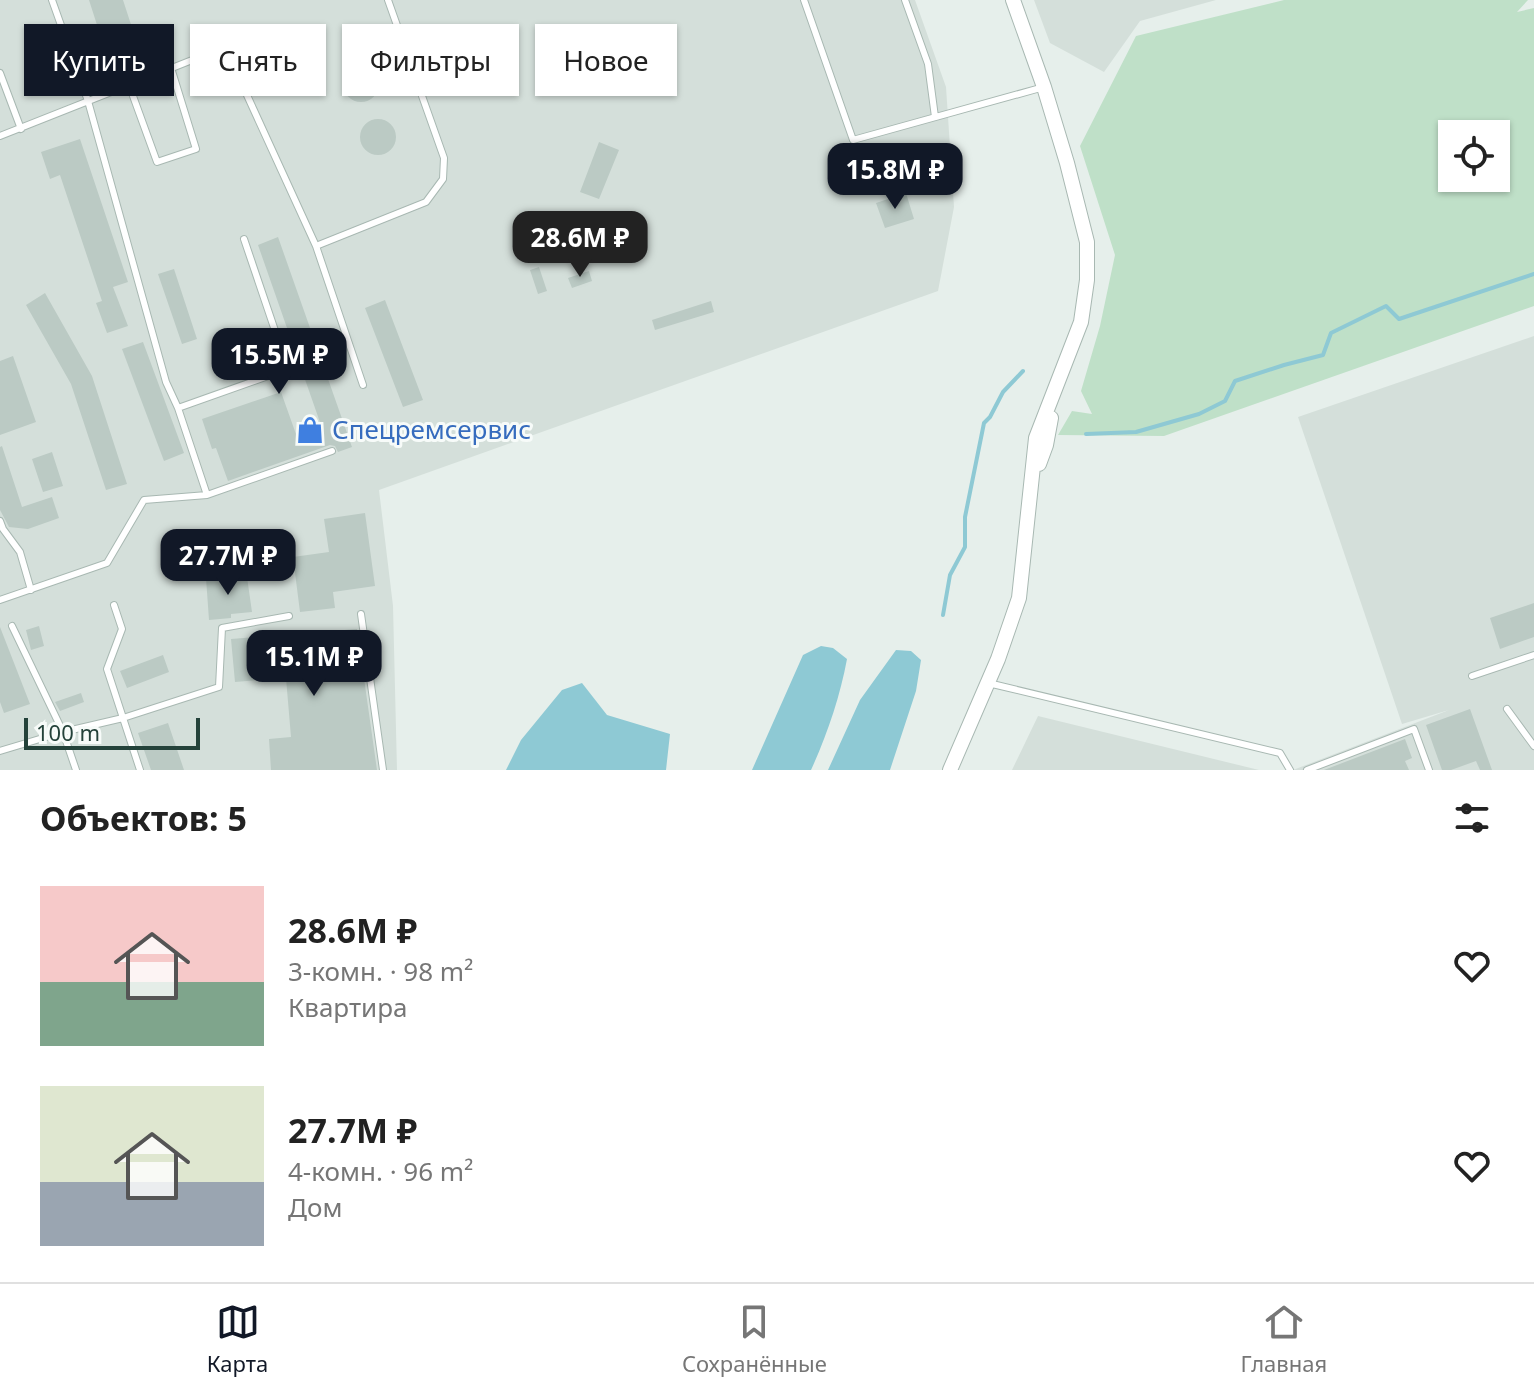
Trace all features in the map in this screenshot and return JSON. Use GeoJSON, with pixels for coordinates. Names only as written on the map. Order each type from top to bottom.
{"type":"FeatureCollection","features":[{"type":"Feature","properties":{"kind":"street"},"geometry":{"type":"LineString","coordinates":[[950,770],[988,683],[1019,598],[1036,438],[1081,322],[1087,280],[1087,242],[1056,126],[1013,0]]}},
{"type":"Feature","properties":{"kind":"lane"},"geometry":{"type":"LineString","coordinates":[[52,0],[88,101],[166,382],[178,408],[207,495]]}},
{"type":"Feature","properties":{"kind":"lane"},"geometry":{"type":"LineString","coordinates":[[316,246],[426,202],[443,179],[444,158],[388,0]]}},
{"type":"Feature","properties":{"kind":"lane"},"geometry":{"type":"LineString","coordinates":[[804,0],[853,140],[1044,87]]}},
{"type":"Feature","properties":{"kind":"lane"},"geometry":{"type":"LineString","coordinates":[[905,0],[928,64],[935,117]]}},
{"type":"Feature","properties":{"kind":"lane"},"geometry":{"type":"LineString","coordinates":[[174,67],[225,47],[316,246],[363,385]]}},
{"type":"Feature","properties":{"kind":"lane"},"geometry":{"type":"LineString","coordinates":[[0,73],[21,129]]}},
{"type":"Feature","properties":{"kind":"lane"},"geometry":{"type":"LineString","coordinates":[[133,96],[157,162],[196,149],[174,78]]}},
{"type":"Feature","properties":{"kind":"lane"},"geometry":{"type":"LineString","coordinates":[[0,136],[101,96]]}},
{"type":"Feature","properties":{"kind":"lane"},"geometry":{"type":"LineString","coordinates":[[178,408],[288,369],[244,239]]}},
{"type":"Feature","properties":{"kind":"lane"},"geometry":{"type":"LineString","coordinates":[[0,600],[107,563],[144,500],[207,495],[332,451]]}},
{"type":"Feature","properties":{"kind":"lane"},"geometry":{"type":"LineString","coordinates":[[0,521],[2,530],[20,552],[31,590]]}},
{"type":"Feature","properties":{"kind":"lane"},"geometry":{"type":"LineString","coordinates":[[114,605],[122,629],[107,669],[140,770]]}},
{"type":"Feature","properties":{"kind":"lane"},"geometry":{"type":"LineString","coordinates":[[361,614],[383,770]]}},
{"type":"Feature","properties":{"kind":"lane"},"geometry":{"type":"LineString","coordinates":[[0,751],[123,718],[219,687],[222,628],[289,616]]}},
{"type":"Feature","properties":{"kind":"lane"},"geometry":{"type":"LineString","coordinates":[[12,626],[63,732],[76,770]]}},
{"type":"Feature","properties":{"kind":"lane"},"geometry":{"type":"LineString","coordinates":[[1472,676],[1534,655]]}},
{"type":"Feature","properties":{"kind":"lane"},"geometry":{"type":"LineString","coordinates":[[988,683],[1280,753],[1290,770]]}},
{"type":"Feature","properties":{"kind":"lane"},"geometry":{"type":"LineString","coordinates":[[1507,709],[1534,746]]}},
{"type":"Feature","properties":{"kind":"lane"},"geometry":{"type":"LineString","coordinates":[[1307,770],[1414,729],[1429,770]]}},
{"type":"Feature","properties":{"kind":"shaded area"},"geometry":{"type":"Polygon","coordinates":[[[0,0],[915,0],[946,87],[954,207],[938,291],[379,490],[393,606],[397,770],[0,770],[0,0]]]}},
{"type":"Feature","properties":{"kind":"shaded area"},"geometry":{"type":"Polygon","coordinates":[[[1034,0],[1216,0],[1140,21],[1104,72],[1050,43],[1034,0]]]}},
{"type":"Feature","properties":{"kind":"shaded area"},"geometry":{"type":"Polygon","coordinates":[[[1534,336],[1534,770],[1293,770],[1449,710],[1402,724],[1298,417],[1534,336]]]}},
{"type":"Feature","properties":{"kind":"shaded area"},"geometry":{"type":"Polygon","coordinates":[[[1038,716],[1259,770],[1012,770],[1038,716]]]}},
{"type":"Feature","properties":{"kind":"green space"},"geometry":{"type":"Polygon","coordinates":[[[1284,0],[1528,0],[1517,12],[1534,8],[1534,306],[1164,436],[1058,435],[1072,411],[1092,414],[1081,391],[1100,326],[1115,255],[1080,146],[1136,36],[1284,0]]]}},
{"type":"Feature","properties":{"kind":"water"},"geometry":{"type":"Polygon","coordinates":[[[821,646],[833,648],[847,659],[832,716],[811,770],[752,770],[803,655],[821,646]]]}},
{"type":"Feature","properties":{"kind":"water"},"geometry":{"type":"Polygon","coordinates":[[[896,650],[911,651],[921,660],[916,691],[890,770],[828,770],[860,700],[896,650]]]}},
{"type":"Feature","properties":{"kind":"water"},"geometry":{"type":"Polygon","coordinates":[[[582,683],[607,715],[670,734],[666,770],[506,770],[521,740],[562,690],[582,683]]]}},
{"type":"Feature","properties":{"kind":"building"},"geometry":{"type":"Polygon","coordinates":[[[89,0],[123,0],[131,24],[97,24],[89,0]]]}},
{"type":"Feature","properties":{"kind":"building"},"geometry":{"type":"Polygon","coordinates":[[[347,96],[375,96],[361,102],[347,96]]]}},
{"type":"Feature","properties":{"kind":"building"},"geometry":{"type":"Polygon","coordinates":[[[378,119],[391,124],[396,137],[391,150],[378,155],[365,150],[360,137],[365,124],[378,119]]]}},
{"type":"Feature","properties":{"kind":"building"},"geometry":{"type":"Polygon","coordinates":[[[80,139],[128,282],[113,287],[128,326],[107,333],[96,303],[102,301],[60,175],[50,179],[41,152],[80,139]]]}},
{"type":"Feature","properties":{"kind":"building"},"geometry":{"type":"Polygon","coordinates":[[[599,142],[619,150],[599,199],[580,192],[599,142]]]}},
{"type":"Feature","properties":{"kind":"building"},"geometry":{"type":"Polygon","coordinates":[[[906,193],[914,219],[885,228],[876,203],[906,193]]]}},
{"type":"Feature","properties":{"kind":"building"},"geometry":{"type":"Polygon","coordinates":[[[278,237],[352,447],[338,452],[335,446],[330,445],[228,481],[202,419],[281,392],[297,437],[322,428],[258,245],[278,237]]]}},
{"type":"Feature","properties":{"kind":"building"},"geometry":{"type":"Polygon","coordinates":[[[539,267],[547,291],[538,294],[530,270],[539,267]]]}},
{"type":"Feature","properties":{"kind":"building"},"geometry":{"type":"Polygon","coordinates":[[[174,269],[197,339],[182,344],[158,274],[174,269]]]}},
{"type":"Feature","properties":{"kind":"building"},"geometry":{"type":"Polygon","coordinates":[[[589,271],[592,281],[572,288],[568,278],[589,271]]]}},
{"type":"Feature","properties":{"kind":"building"},"geometry":{"type":"Polygon","coordinates":[[[45,293],[92,376],[127,484],[106,490],[71,384],[26,305],[45,293]]]}},
{"type":"Feature","properties":{"kind":"building"},"geometry":{"type":"Polygon","coordinates":[[[385,300],[423,400],[403,407],[365,308],[385,300]]]}},
{"type":"Feature","properties":{"kind":"building"},"geometry":{"type":"Polygon","coordinates":[[[711,301],[714,312],[655,330],[652,320],[711,301]]]}},
{"type":"Feature","properties":{"kind":"building"},"geometry":{"type":"Polygon","coordinates":[[[143,342],[184,453],[164,461],[122,349],[143,342]]]}},
{"type":"Feature","properties":{"kind":"building"},"geometry":{"type":"Polygon","coordinates":[[[13,356],[36,422],[0,435],[0,361],[13,356]]]}},
{"type":"Feature","properties":{"kind":"building"},"geometry":{"type":"Polygon","coordinates":[[[2,446],[22,507],[52,497],[59,518],[28,529],[9,527],[0,510],[2,446]]]}},
{"type":"Feature","properties":{"kind":"building"},"geometry":{"type":"Polygon","coordinates":[[[52,452],[63,486],[43,492],[32,459],[52,452]]]}},
{"type":"Feature","properties":{"kind":"building"},"geometry":{"type":"Polygon","coordinates":[[[365,513],[375,586],[333,592],[335,608],[300,612],[293,557],[329,552],[324,519],[365,513]]]}},
{"type":"Feature","properties":{"kind":"building"},"geometry":{"type":"Polygon","coordinates":[[[228,576],[228,580],[247,577],[252,612],[209,620],[206,578],[228,576]]]}},
{"type":"Feature","properties":{"kind":"building"},"geometry":{"type":"Polygon","coordinates":[[[1534,603],[1534,637],[1500,649],[1490,618],[1534,603]]]}},
{"type":"Feature","properties":{"kind":"building"},"geometry":{"type":"Polygon","coordinates":[[[39,626],[44,646],[31,650],[26,630],[39,626]]]}},
{"type":"Feature","properties":{"kind":"building"},"geometry":{"type":"Polygon","coordinates":[[[0,627],[30,704],[4,713],[0,702],[0,627]]]}},
{"type":"Feature","properties":{"kind":"building"},"geometry":{"type":"Polygon","coordinates":[[[357,629],[377,770],[271,770],[269,739],[291,737],[286,678],[235,682],[231,639],[357,629]]]}},
{"type":"Feature","properties":{"kind":"building"},"geometry":{"type":"Polygon","coordinates":[[[163,655],[169,672],[127,688],[120,671],[163,655]]]}},
{"type":"Feature","properties":{"kind":"building"},"geometry":{"type":"Polygon","coordinates":[[[81,693],[84,702],[60,711],[55,702],[81,693]]]}},
{"type":"Feature","properties":{"kind":"building"},"geometry":{"type":"Polygon","coordinates":[[[1470,709],[1492,770],[1480,770],[1476,761],[1442,770],[1426,725],[1470,709]]]}},
{"type":"Feature","properties":{"kind":"building"},"geometry":{"type":"Polygon","coordinates":[[[168,723],[184,770],[151,770],[138,733],[168,723]]]}},
{"type":"Feature","properties":{"kind":"building"},"geometry":{"type":"Polygon","coordinates":[[[1405,739],[1412,758],[1405,761],[1409,770],[1324,770],[1405,739]]]}},
{"type":"Feature","properties":{"kind":"waterway"},"geometry":{"type":"LineString","coordinates":[[1086,434],[1136,432],[1199,414],[1225,401],[1235,381],[1323,355],[1331,333],[1386,306],[1399,319],[1534,274]]}},
{"type":"Feature","properties":{"kind":"waterway"},"geometry":{"type":"LineString","coordinates":[[943,615],[950,575],[965,547],[965,517],[984,423],[1003,392],[1023,371]]}},
{"type":"Feature","properties":{"kind":"place","name":"Спецремсервис"},"geometry":{"type":"Point","coordinates":[310,430]}}]}
